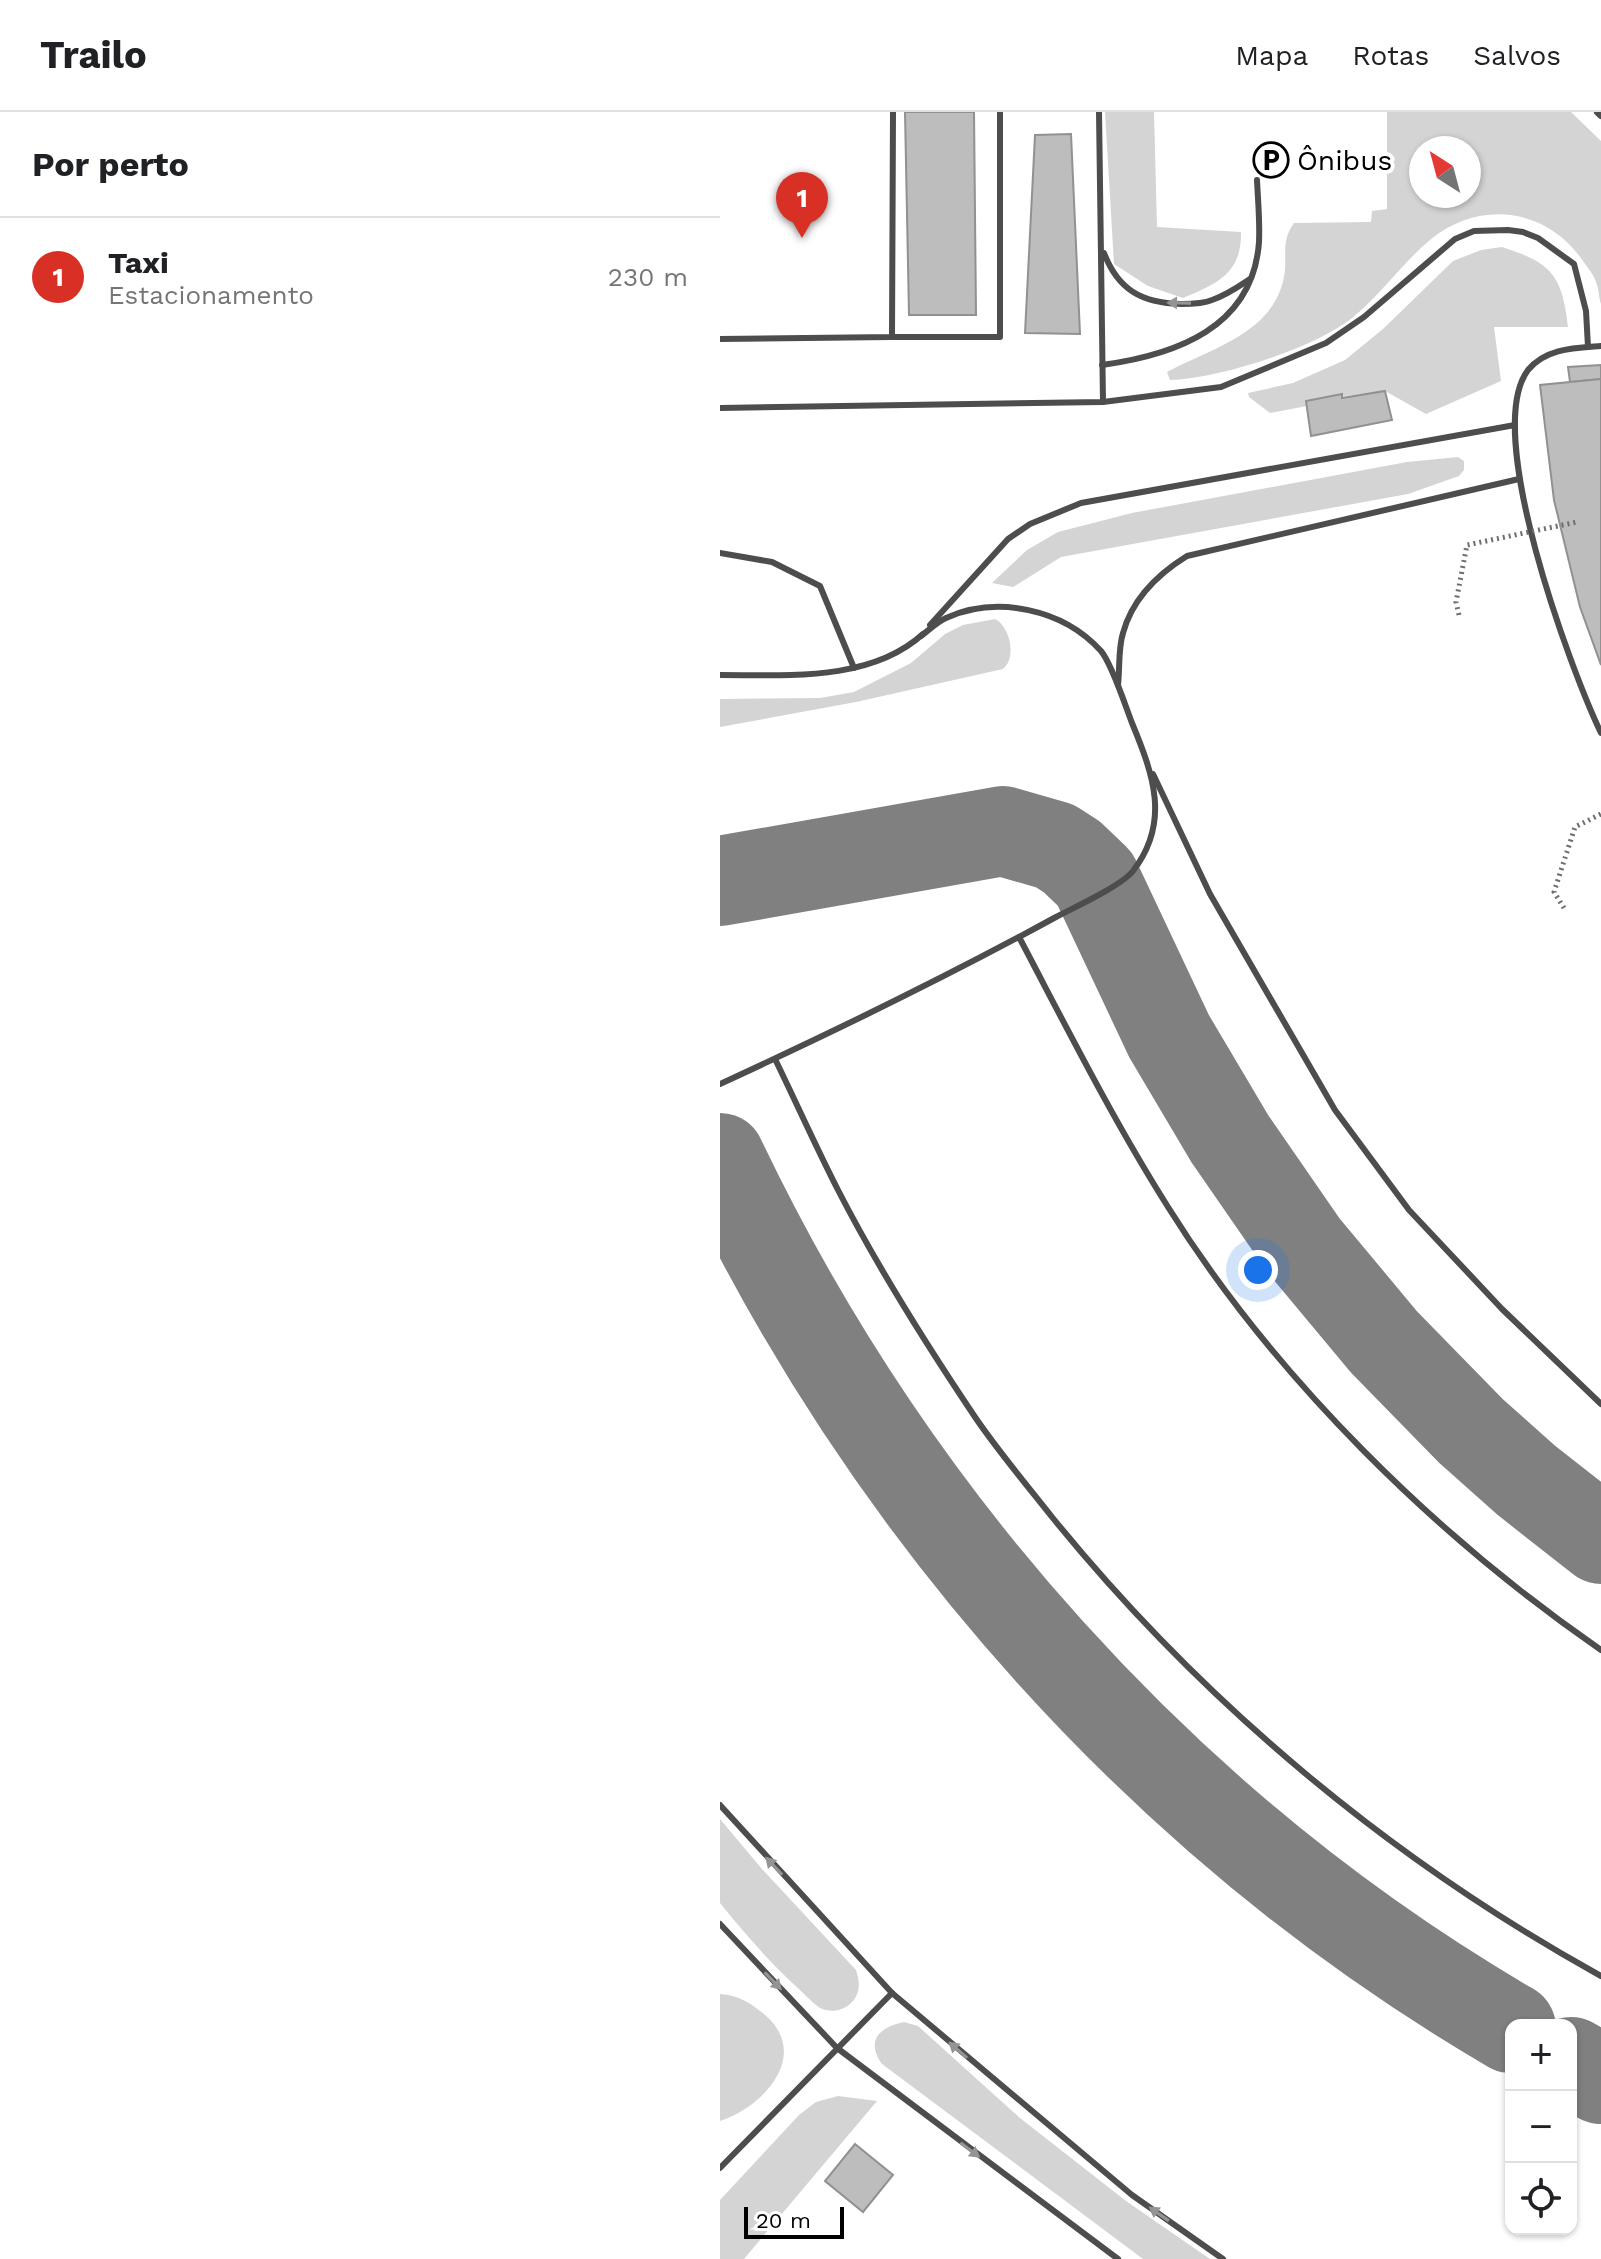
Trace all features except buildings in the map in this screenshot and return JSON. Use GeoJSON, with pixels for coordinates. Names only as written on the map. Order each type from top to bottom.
{"type":"FeatureCollection","features":[{"type":"Feature","properties":{"kind":"lane"},"geometry":{"type":"LineString","coordinates":[[892,337],[893,112]]}},
{"type":"Feature","properties":{"kind":"lane"},"geometry":{"type":"LineString","coordinates":[[720,339],[1000,337],[1000,112]]}},
{"type":"Feature","properties":{"kind":"lane"},"geometry":{"type":"LineString","coordinates":[[1099,112],[1103,402]]}},
{"type":"Feature","properties":{"kind":"lane"},"geometry":{"type":"LineString","coordinates":[[1102,365],[1143,359],[1185,344],[1235,307],[1250,279],[1259,244],[1257,180]]}},
{"type":"Feature","properties":{"kind":"lane"},"geometry":{"type":"LineString","coordinates":[[720,408],[1103,402],[1221,387],[1326,343],[1364,317],[1455,239],[1474,231],[1523,232],[1538,238],[1574,264],[1586,311],[1588,347]]}},
{"type":"Feature","properties":{"kind":"lane"},"geometry":{"type":"LineString","coordinates":[[1101,247],[1110,270],[1120,283],[1132,292],[1158,302],[1208,302],[1228,294],[1250,279]]}},
{"type":"Feature","properties":{"kind":"lane"},"geometry":{"type":"LineString","coordinates":[[1601,346],[1555,351],[1529,368],[1518,395],[1515,425],[1519,479],[1549,592],[1585,700],[1601,733]]}},
{"type":"Feature","properties":{"kind":"lane"},"geometry":{"type":"LineString","coordinates":[[921,636],[1008,539],[1030,524],[1081,503],[1515,425]]}},
{"type":"Feature","properties":{"kind":"lane"},"geometry":{"type":"LineString","coordinates":[[1118,688],[1122,634],[1133,609],[1156,578],[1187,556],[1519,479]]}},
{"type":"Feature","properties":{"kind":"lane"},"geometry":{"type":"LineString","coordinates":[[720,553],[772,562],[820,586],[854,668]]}},
{"type":"Feature","properties":{"kind":"lane"},"geometry":{"type":"LineString","coordinates":[[720,675],[800,674],[854,668],[900,652],[945,619],[984,607],[1028,611],[1061,619],[1102,652],[1151,768],[1210,894],[1335,1110],[1409,1210],[1502,1309],[1601,1404]]}},
{"type":"Feature","properties":{"kind":"lane"},"geometry":{"type":"LineString","coordinates":[[720,1084],[1019,937],[1131,874],[1149,848],[1155,822],[1151,768]]}},
{"type":"Feature","properties":{"kind":"lane"},"geometry":{"type":"LineString","coordinates":[[1019,937],[1101,1095],[1169,1209],[1267,1343],[1333,1418],[1403,1489],[1544,1609],[1601,1650]]}},
{"type":"Feature","properties":{"kind":"lane"},"geometry":{"type":"LineString","coordinates":[[775,1059],[838,1191],[889,1282],[977,1420],[1077,1547],[1146,1624],[1217,1695],[1301,1771],[1374,1829],[1551,1948],[1601,1976]]}},
{"type":"Feature","properties":{"kind":"lane"},"geometry":{"type":"LineString","coordinates":[[720,1805],[892,1993],[1132,2195],[1223,2259]]}},
{"type":"Feature","properties":{"kind":"lane"},"geometry":{"type":"LineString","coordinates":[[720,1924],[837,2048],[1118,2259]]}},
{"type":"Feature","properties":{"kind":"lane"},"geometry":{"type":"LineString","coordinates":[[720,2168],[892,1993]]}},
{"type":"Feature","properties":{"kind":"path"},"geometry":{"type":"LineString","coordinates":[[1459,615],[1456,602],[1467,545],[1577,522]]}},
{"type":"Feature","properties":{"kind":"path"},"geometry":{"type":"LineString","coordinates":[[1564,908],[1554,892],[1575,827],[1601,814]]}},
{"type":"Feature","properties":{"kind":"shaded area"},"geometry":{"type":"Polygon","coordinates":[[[1105,112],[1154,112],[1157,227],[1241,232],[1237,258],[1225,276],[1183,298],[1148,286],[1114,264],[1105,112]]]}},
{"type":"Feature","properties":{"kind":"shaded area"},"geometry":{"type":"Polygon","coordinates":[[[1387,112],[1571,112],[1601,141],[1601,304],[1594,277],[1568,243],[1532,220],[1512,215],[1491,215],[1449,227],[1430,240],[1363,309],[1315,340],[1239,368],[1170,380],[1167,372],[1238,337],[1267,313],[1278,296],[1284,277],[1286,243],[1294,223],[1371,222],[1372,211],[1387,209],[1387,112]]]}},
{"type":"Feature","properties":{"kind":"shaded area"},"geometry":{"type":"Polygon","coordinates":[[[1502,247],[1533,259],[1552,274],[1562,295],[1568,327],[1494,327],[1501,381],[1426,414],[1385,391],[1307,401],[1307,406],[1270,413],[1249,397],[1248,393],[1293,383],[1345,360],[1383,329],[1453,261],[1481,250],[1502,247]]]}},
{"type":"Feature","properties":{"kind":"shaded area"},"geometry":{"type":"Polygon","coordinates":[[[1458,457],[1464,461],[1464,470],[1459,476],[1408,494],[1061,557],[1013,587],[992,583],[1027,550],[1058,532],[1132,513],[1407,462],[1458,457]]]}},
{"type":"Feature","properties":{"kind":"shaded area"},"geometry":{"type":"Polygon","coordinates":[[[995,619],[1005,628],[1010,642],[1010,658],[1003,669],[856,702],[720,727],[720,699],[820,698],[854,692],[911,663],[945,634],[963,625],[995,619]]]}},
{"type":"Feature","properties":{"kind":"shaded area"},"geometry":{"type":"Polygon","coordinates":[[[720,1819],[856,1970],[858,1992],[847,2006],[832,2011],[815,2004],[769,1960],[720,1903],[720,1819]]]}},
{"type":"Feature","properties":{"kind":"shaded area"},"geometry":{"type":"Polygon","coordinates":[[[720,1994],[746,2001],[775,2026],[783,2042],[783,2059],[778,2075],[754,2103],[720,2121],[720,1994]]]}},
{"type":"Feature","properties":{"kind":"shaded area"},"geometry":{"type":"Polygon","coordinates":[[[904,2022],[918,2026],[1020,2118],[1126,2201],[1210,2259],[1143,2259],[882,2064],[877,2056],[875,2041],[888,2027],[904,2022]]]}},
{"type":"Feature","properties":{"kind":"shaded area"},"geometry":{"type":"Polygon","coordinates":[[[838,2096],[877,2101],[744,2259],[720,2259],[720,2200],[799,2115],[816,2102],[838,2096]]]}},
{"type":"Feature","properties":{"kind":"taxiway"},"geometry":{"type":"LineString","coordinates":[[720,881],[1003,831],[1055,846],[1072,857],[1095,879],[1169,1036],[1230,1139],[1304,1246],[1384,1342],[1471,1431],[1526,1480],[1601,1539]]}},
{"type":"Feature","properties":{"kind":"taxiway"},"geometry":{"type":"LineString","coordinates":[[720,1158],[789,1290],[867,1417],[954,1538],[1050,1652],[1154,1759],[1266,1858],[1385,1948],[1505,2024]]}},
{"type":"Feature","properties":{"kind":"taxiway"},"geometry":{"type":"LineString","coordinates":[[1577,2065],[1601,2079]]}},
{"type":"Feature","properties":{"kind":"place","name":"Ônibus"},"geometry":{"type":"Point","coordinates":[1271,160]}},
{"type":"Feature","properties":{"kind":"place","name":"Taxi"},"geometry":{"type":"Point","coordinates":[802,238]}}]}
